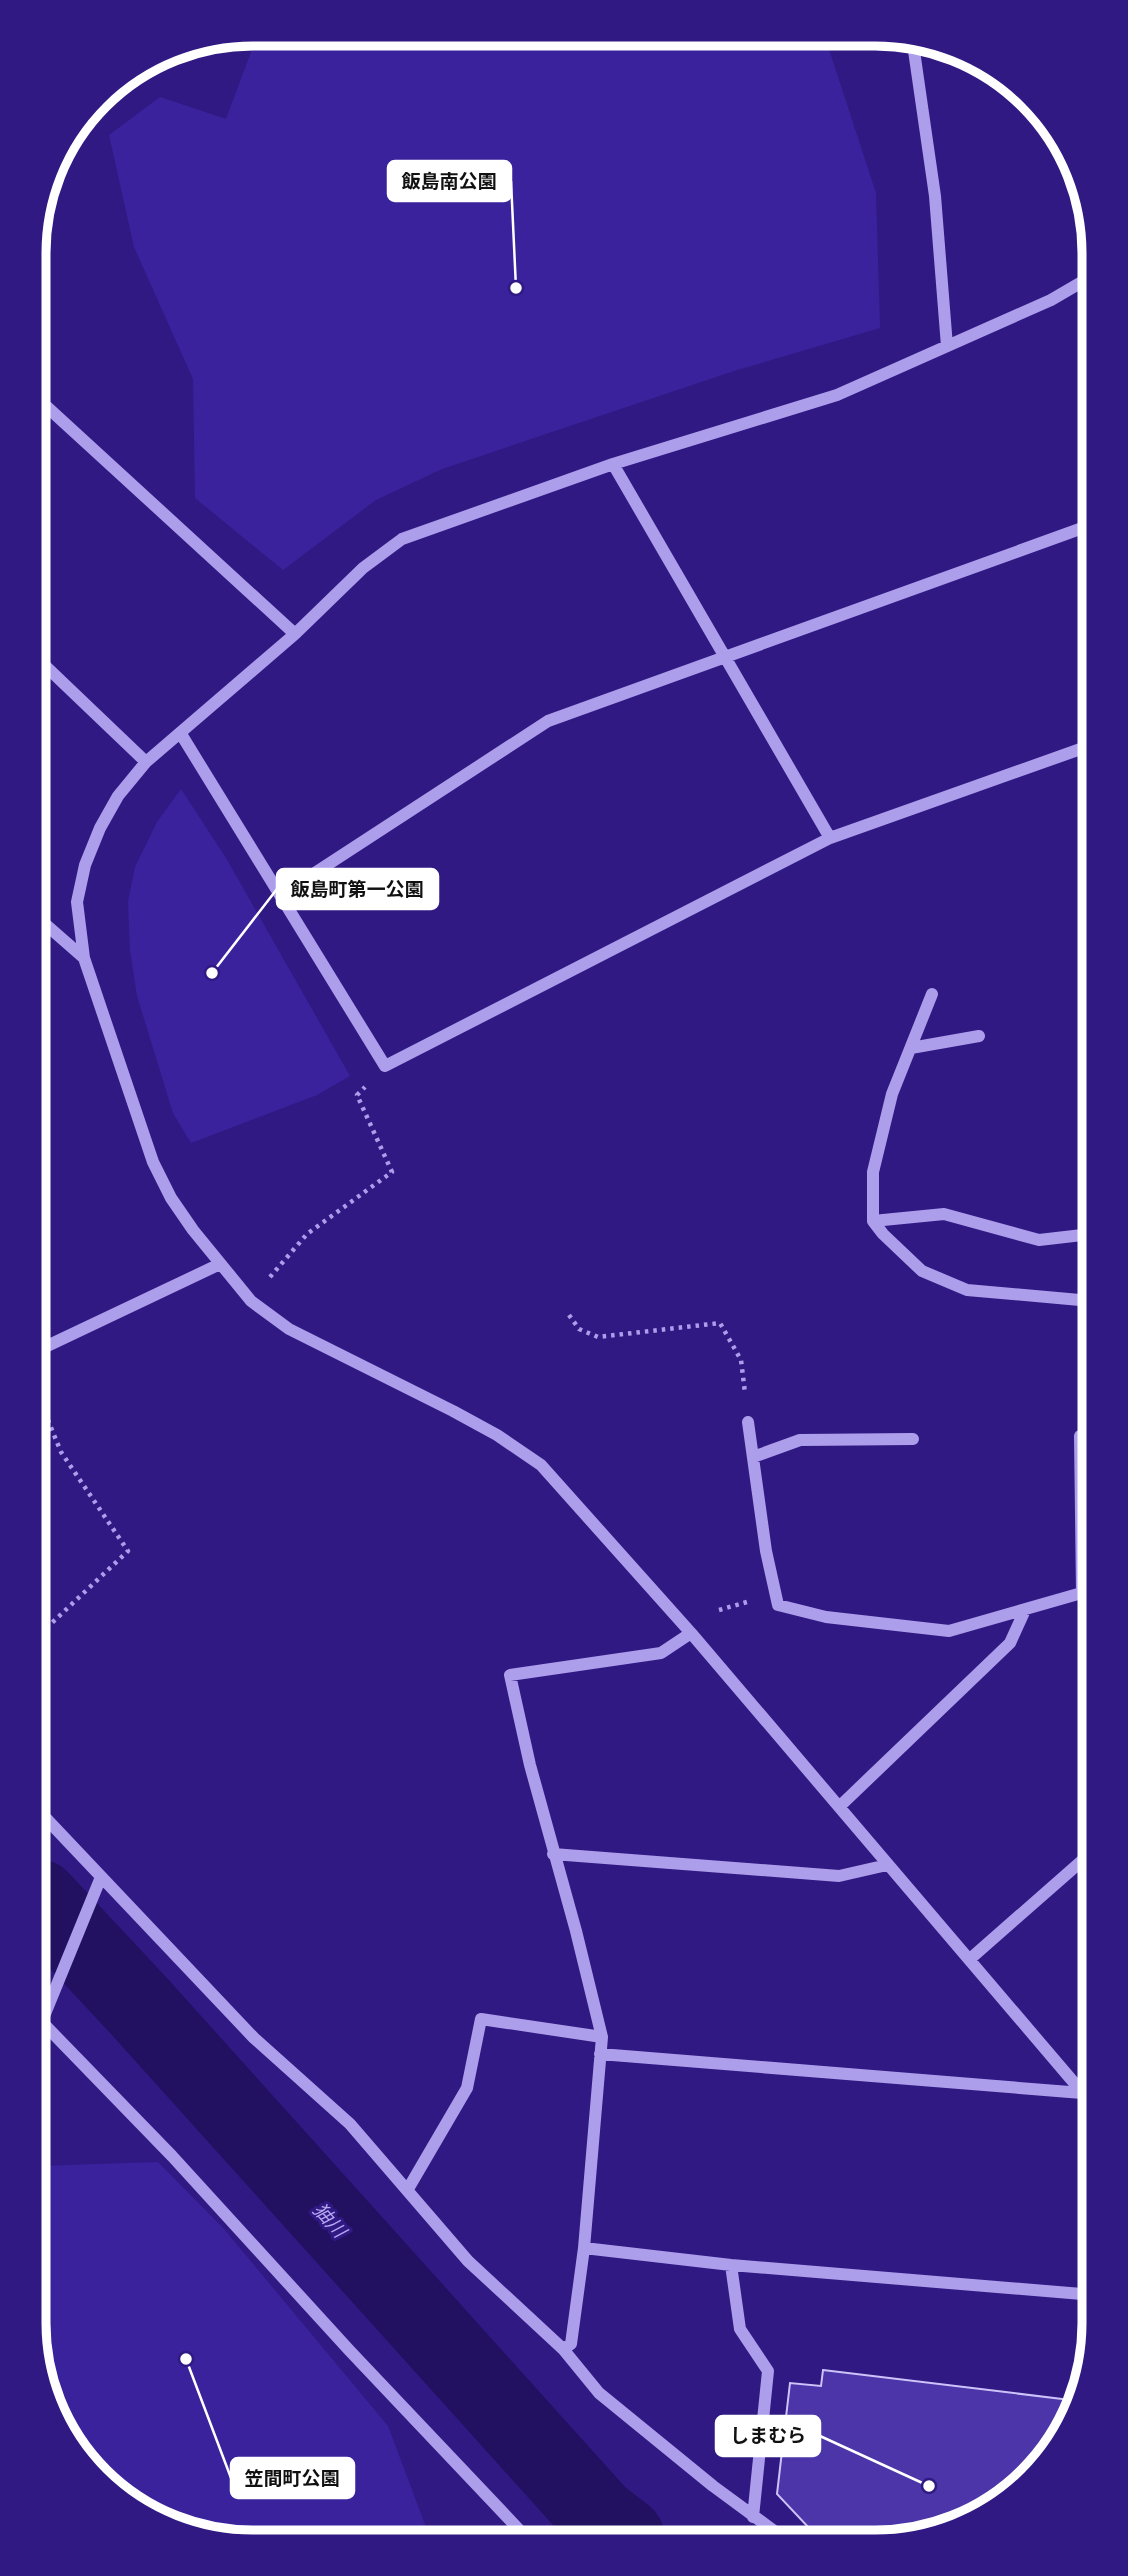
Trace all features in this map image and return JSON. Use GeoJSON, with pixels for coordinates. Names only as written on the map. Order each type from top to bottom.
{"type":"FeatureCollection","features":[{"type":"Feature","properties":{"kind":"street"},"geometry":{"type":"LineString","coordinates":[[914,49],[935,196],[947,346]]}},
{"type":"Feature","properties":{"kind":"street"},"geometry":{"type":"LineString","coordinates":[[1082,282],[1051,300],[837,395],[613,464],[402,539],[363,568],[295,634],[146,762],[118,796],[100,828],[85,865],[77,902],[84,958],[153,1162],[171,1198],[192,1230],[251,1301],[289,1329],[453,1411],[497,1435],[541,1465],[691,1633],[1082,2092]]}},
{"type":"Feature","properties":{"kind":"street"},"geometry":{"type":"LineString","coordinates":[[46,406],[295,634]]}},
{"type":"Feature","properties":{"kind":"street"},"geometry":{"type":"LineString","coordinates":[[613,464],[830,838]]}},
{"type":"Feature","properties":{"kind":"street"},"geometry":{"type":"LineString","coordinates":[[281,895],[548,721],[1082,528]]}},
{"type":"Feature","properties":{"kind":"street"},"geometry":{"type":"LineString","coordinates":[[46,667],[146,762]]}},
{"type":"Feature","properties":{"kind":"street"},"geometry":{"type":"LineString","coordinates":[[181,734],[385,1066],[830,838],[1082,748]]}},
{"type":"Feature","properties":{"kind":"street"},"geometry":{"type":"LineString","coordinates":[[46,925],[84,958]]}},
{"type":"Feature","properties":{"kind":"street"},"geometry":{"type":"LineString","coordinates":[[932,994],[892,1094],[873,1172],[873,1221],[922,1272],[967,1290],[1082,1300]]}},
{"type":"Feature","properties":{"kind":"street"},"geometry":{"type":"LineString","coordinates":[[911,1048],[979,1037]]}},
{"type":"Feature","properties":{"kind":"street"},"geometry":{"type":"LineString","coordinates":[[873,1221],[944,1214],[1039,1240],[1082,1235]]}},
{"type":"Feature","properties":{"kind":"street"},"geometry":{"type":"LineString","coordinates":[[46,1347],[220,1264]]}},
{"type":"Feature","properties":{"kind":"street"},"geometry":{"type":"LineString","coordinates":[[748,1422],[765,1550],[778,1605],[826,1617],[949,1631],[1082,1593]]}},
{"type":"Feature","properties":{"kind":"street"},"geometry":{"type":"LineString","coordinates":[[1080,1436],[1082,1480]]}},
{"type":"Feature","properties":{"kind":"street"},"geometry":{"type":"LineString","coordinates":[[753,1457],[800,1440],[913,1439]]}},
{"type":"Feature","properties":{"kind":"street"},"geometry":{"type":"LineString","coordinates":[[839,1807],[1010,1643],[1026,1610]]}},
{"type":"Feature","properties":{"kind":"street"},"geometry":{"type":"LineString","coordinates":[[563,2349],[571,2344],[584,2248],[601,2037],[576,1931],[530,1765],[510,1675],[661,1653],[691,1633]]}},
{"type":"Feature","properties":{"kind":"street"},"geometry":{"type":"LineString","coordinates":[[46,1818],[254,2038],[351,2124],[468,2261],[563,2349],[599,2393],[772,2530]]}},
{"type":"Feature","properties":{"kind":"street"},"geometry":{"type":"LineString","coordinates":[[553,1854],[839,1876],[887,1865]]}},
{"type":"Feature","properties":{"kind":"street"},"geometry":{"type":"LineString","coordinates":[[970,1959],[1082,1860]]}},
{"type":"Feature","properties":{"kind":"street"},"geometry":{"type":"LineString","coordinates":[[46,2009],[101,1877]]}},
{"type":"Feature","properties":{"kind":"street"},"geometry":{"type":"LineString","coordinates":[[408,2189],[467,2088],[481,2019],[601,2037]]}},
{"type":"Feature","properties":{"kind":"street"},"geometry":{"type":"LineString","coordinates":[[46,2029],[172,2156],[349,2350],[519,2530]]}},
{"type":"Feature","properties":{"kind":"street"},"geometry":{"type":"LineString","coordinates":[[600,2054],[1082,2092]]}},
{"type":"Feature","properties":{"kind":"street"},"geometry":{"type":"LineString","coordinates":[[584,2248],[731,2265],[1082,2294]]}},
{"type":"Feature","properties":{"kind":"street"},"geometry":{"type":"LineString","coordinates":[[731,2265],[740,2329],[768,2371],[753,2517]]}},
{"type":"Feature","properties":{"kind":"path"},"geometry":{"type":"LineString","coordinates":[[251,1301],[307,1234],[392,1172],[357,1095],[385,1066]]}},
{"type":"Feature","properties":{"kind":"path"},"geometry":{"type":"LineString","coordinates":[[569,1315],[579,1329],[598,1337],[720,1323],[741,1360],[748,1422]]}},
{"type":"Feature","properties":{"kind":"path"},"geometry":{"type":"LineString","coordinates":[[46,1415],[61,1452],[128,1551],[46,1628]]}},
{"type":"Feature","properties":{"kind":"shaded area"},"geometry":{"type":"Polygon","coordinates":[[[253,46],[828,46],[876,193],[880,328],[734,371],[442,469],[376,500],[283,570],[195,498],[193,379],[134,247],[109,135],[160,97],[226,119],[253,46]]]}},
{"type":"Feature","properties":{"kind":"shaded area"},"geometry":{"type":"Polygon","coordinates":[[[181,789],[226,858],[350,1076],[317,1095],[191,1143],[173,1113],[137,996],[130,950],[128,902],[135,867],[157,822],[181,789]]]}},
{"type":"Feature","properties":{"kind":"shaded area"},"geometry":{"type":"Polygon","coordinates":[[[158,2162],[224,2229],[388,2426],[427,2530],[253,2530],[212,2527],[161,2509],[116,2479],[97,2460],[73,2427],[53,2377],[47,2350],[46,2323],[46,2166],[158,2162]]]}},
{"type":"Feature","properties":{"kind":"building"},"geometry":{"type":"Polygon","coordinates":[[[823,2370],[1068,2400],[1055,2427],[1022,2470],[990,2496],[967,2509],[929,2523],[902,2529],[812,2530],[777,2494],[790,2383],[821,2386],[823,2370]]]}},
{"type":"Feature","properties":{"kind":"waterway","name":"㹨川"},"geometry":{"type":"LineString","coordinates":[[46,1906],[139,2006],[598,2516],[616,2530]]}},
{"type":"Feature","properties":{"kind":"place","name":"飯島南公園"},"geometry":{"type":"Point","coordinates":[516,288]}},
{"type":"Feature","properties":{"kind":"place","name":"飯島町第一公園"},"geometry":{"type":"Point","coordinates":[212,973]}},
{"type":"Feature","properties":{"kind":"place","name":"笠間町公園"},"geometry":{"type":"Point","coordinates":[186,2359]}},
{"type":"Feature","properties":{"kind":"place","name":"しまむら"},"geometry":{"type":"Point","coordinates":[929,2486]}}]}
